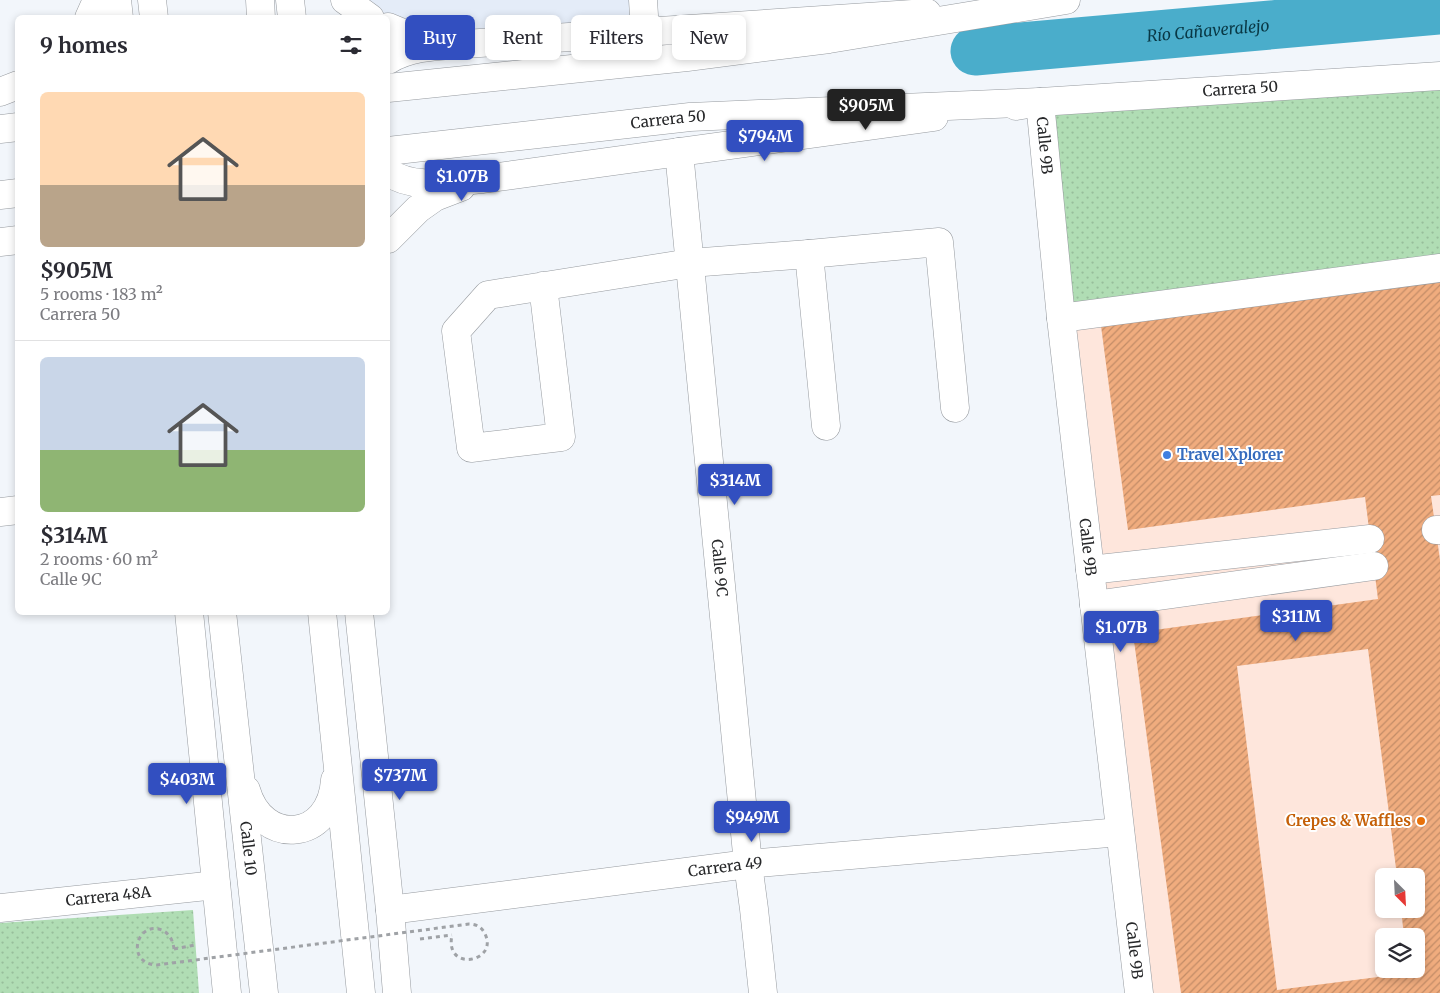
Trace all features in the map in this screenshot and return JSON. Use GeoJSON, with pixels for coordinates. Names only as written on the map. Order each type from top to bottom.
{"type":"FeatureCollection","features":[{"type":"Feature","properties":{"kind":"street"},"geometry":{"type":"LineString","coordinates":[[90,15],[97,0]]}},
{"type":"Feature","properties":{"kind":"street"},"geometry":{"type":"LineString","coordinates":[[117,0],[119,15]]}},
{"type":"Feature","properties":{"kind":"street"},"geometry":{"type":"LineString","coordinates":[[152,0],[154,15]]}},
{"type":"Feature","properties":{"kind":"street"},"geometry":{"type":"LineString","coordinates":[[260,0],[261,15]]}},
{"type":"Feature","properties":{"kind":"street"},"geometry":{"type":"LineString","coordinates":[[290,0],[292,15]]}},
{"type":"Feature","properties":{"kind":"street"},"geometry":{"type":"LineString","coordinates":[[345,0],[366,15]]}},
{"type":"Feature","properties":{"kind":"street"},"geometry":{"type":"LineString","coordinates":[[643,0],[644,15]]}},
{"type":"Feature","properties":{"kind":"street"},"geometry":{"type":"LineString","coordinates":[[662,30],[1066,0]]}},
{"type":"Feature","properties":{"kind":"street"},"geometry":{"type":"LineString","coordinates":[[390,88],[687,57],[829,39],[1024,3]]}},
{"type":"Feature","properties":{"kind":"street"},"geometry":{"type":"LineString","coordinates":[[390,28],[405,34]]}},
{"type":"Feature","properties":{"kind":"street"},"geometry":{"type":"LineString","coordinates":[[475,43],[571,36]]}},
{"type":"Feature","properties":{"kind":"street"},"geometry":{"type":"LineString","coordinates":[[390,59],[405,52]]}},
{"type":"Feature","properties":{"kind":"street","name":"Carrera 50"},"geometry":{"type":"LineString","coordinates":[[390,151],[690,117],[1040,102],[1440,76]]}},
{"type":"Feature","properties":{"kind":"street"},"geometry":{"type":"LineString","coordinates":[[1405,79],[1440,89]]}},
{"type":"Feature","properties":{"kind":"street"},"geometry":{"type":"LineString","coordinates":[[0,92],[15,86]]}},
{"type":"Feature","properties":{"kind":"street"},"geometry":{"type":"LineString","coordinates":[[0,97],[15,98]]}},
{"type":"Feature","properties":{"kind":"street","name":"Carrera 50"},"geometry":{"type":"LineString","coordinates":[[483,179],[1040,102]]}},
{"type":"Feature","properties":{"kind":"street","name":"Calle 9B"},"geometry":{"type":"LineString","coordinates":[[1040,102],[1061,318],[1139,993]]}},
{"type":"Feature","properties":{"kind":"street"},"geometry":{"type":"LineString","coordinates":[[0,129],[15,127]]}},
{"type":"Feature","properties":{"kind":"street","name":"Calle 9C"},"geometry":{"type":"LineString","coordinates":[[679,152],[748,864],[763,993]]}},
{"type":"Feature","properties":{"kind":"street"},"geometry":{"type":"LineString","coordinates":[[390,173],[404,180],[420,184],[483,179]]}},
{"type":"Feature","properties":{"kind":"street"},"geometry":{"type":"LineString","coordinates":[[390,236],[418,209],[435,197],[483,179]]}},
{"type":"Feature","properties":{"kind":"street"},"geometry":{"type":"LineString","coordinates":[[0,195],[15,193]]}},
{"type":"Feature","properties":{"kind":"street"},"geometry":{"type":"LineString","coordinates":[[543,286],[561,437],[471,448],[456,331],[488,295],[543,286],[690,263],[939,242],[954,408]]}},
{"type":"Feature","properties":{"kind":"street"},"geometry":{"type":"LineString","coordinates":[[809,254],[826,426]]}},
{"type":"Feature","properties":{"kind":"street"},"geometry":{"type":"LineString","coordinates":[[1061,318],[1440,268]]}},
{"type":"Feature","properties":{"kind":"street"},"geometry":{"type":"LineString","coordinates":[[0,512],[15,510]]}},
{"type":"Feature","properties":{"kind":"street"},"geometry":{"type":"LineString","coordinates":[[1090,570],[1370,539]]}},
{"type":"Feature","properties":{"kind":"street"},"geometry":{"type":"LineString","coordinates":[[1094,604],[1374,566]]}},
{"type":"Feature","properties":{"kind":"street"},"geometry":{"type":"LineString","coordinates":[[190,615],[227,993]]}},
{"type":"Feature","properties":{"kind":"street","name":"Calle 10"},"geometry":{"type":"LineString","coordinates":[[222,615],[264,993]]}},
{"type":"Feature","properties":{"kind":"street"},"geometry":{"type":"LineString","coordinates":[[322,615],[361,993]]}},
{"type":"Feature","properties":{"kind":"street"},"geometry":{"type":"LineString","coordinates":[[359,615],[397,993]]}},
{"type":"Feature","properties":{"kind":"street"},"geometry":{"type":"LineString","coordinates":[[240,769],[247,794],[255,811],[278,828],[296,830],[311,825],[322,817],[327,810],[334,789],[337,758]]}},
{"type":"Feature","properties":{"kind":"street","name":"Carrera 49"},"geometry":{"type":"LineString","coordinates":[[390,910],[748,864],[1120,832]]}},
{"type":"Feature","properties":{"kind":"street","name":"Carrera 48A"},"geometry":{"type":"LineString","coordinates":[[0,908],[216,885]]}},
{"type":"Feature","properties":{"kind":"path"},"geometry":{"type":"LineString","coordinates":[[203,943],[174,949],[169,935],[155,929],[144,933],[139,938],[137,946],[142,960],[149,964],[157,965],[469,924],[478,926],[485,933],[487,941],[486,947],[479,957],[472,960],[456,955],[450,943],[452,935],[416,940]]}},
{"type":"Feature","properties":{"kind":"shaded area"},"geometry":{"type":"Polygon","coordinates":[[[345,0],[643,0],[644,15],[571,15],[571,35],[561,36],[561,15],[485,15],[485,41],[475,41],[475,15],[405,15],[405,26],[390,20],[390,15],[379,15],[345,0]]]}},
{"type":"Feature","properties":{"kind":"shaded area"},"geometry":{"type":"Polygon","coordinates":[[[1440,268],[1440,993],[1139,993],[1061,318],[1440,268]]]}},
{"type":"Feature","properties":{"kind":"green space"},"geometry":{"type":"Polygon","coordinates":[[[1440,89],[1440,268],[1061,318],[1040,102],[1440,89]]]}},
{"type":"Feature","properties":{"kind":"green space"},"geometry":{"type":"Polygon","coordinates":[[[193,910],[199,993],[0,993],[0,923],[193,910]]]}},
{"type":"Feature","properties":{"kind":"building"},"geometry":{"type":"Polygon","coordinates":[[[1440,279],[1440,495],[1431,496],[1440,560],[1440,993],[1181,993],[1133,633],[1378,599],[1365,497],[1128,530],[1101,326],[1440,279]],[[1368,649],[1237,666],[1277,990],[1375,977],[1425,978],[1425,928],[1403,928],[1402,918],[1425,918],[1425,868],[1396,868],[1368,649]]]}},
{"type":"Feature","properties":{"kind":"waterway","name":"Río Cañaveralejo"},"geometry":{"type":"LineString","coordinates":[[975,51],[1440,10]]}},
{"type":"Feature","properties":{"kind":"place","name":"Travel Xplorer"},"geometry":{"type":"Point","coordinates":[1167,455]}},
{"type":"Feature","properties":{"kind":"place","name":"Crepes & Waffles"},"geometry":{"type":"Point","coordinates":[1421,821]}}]}
